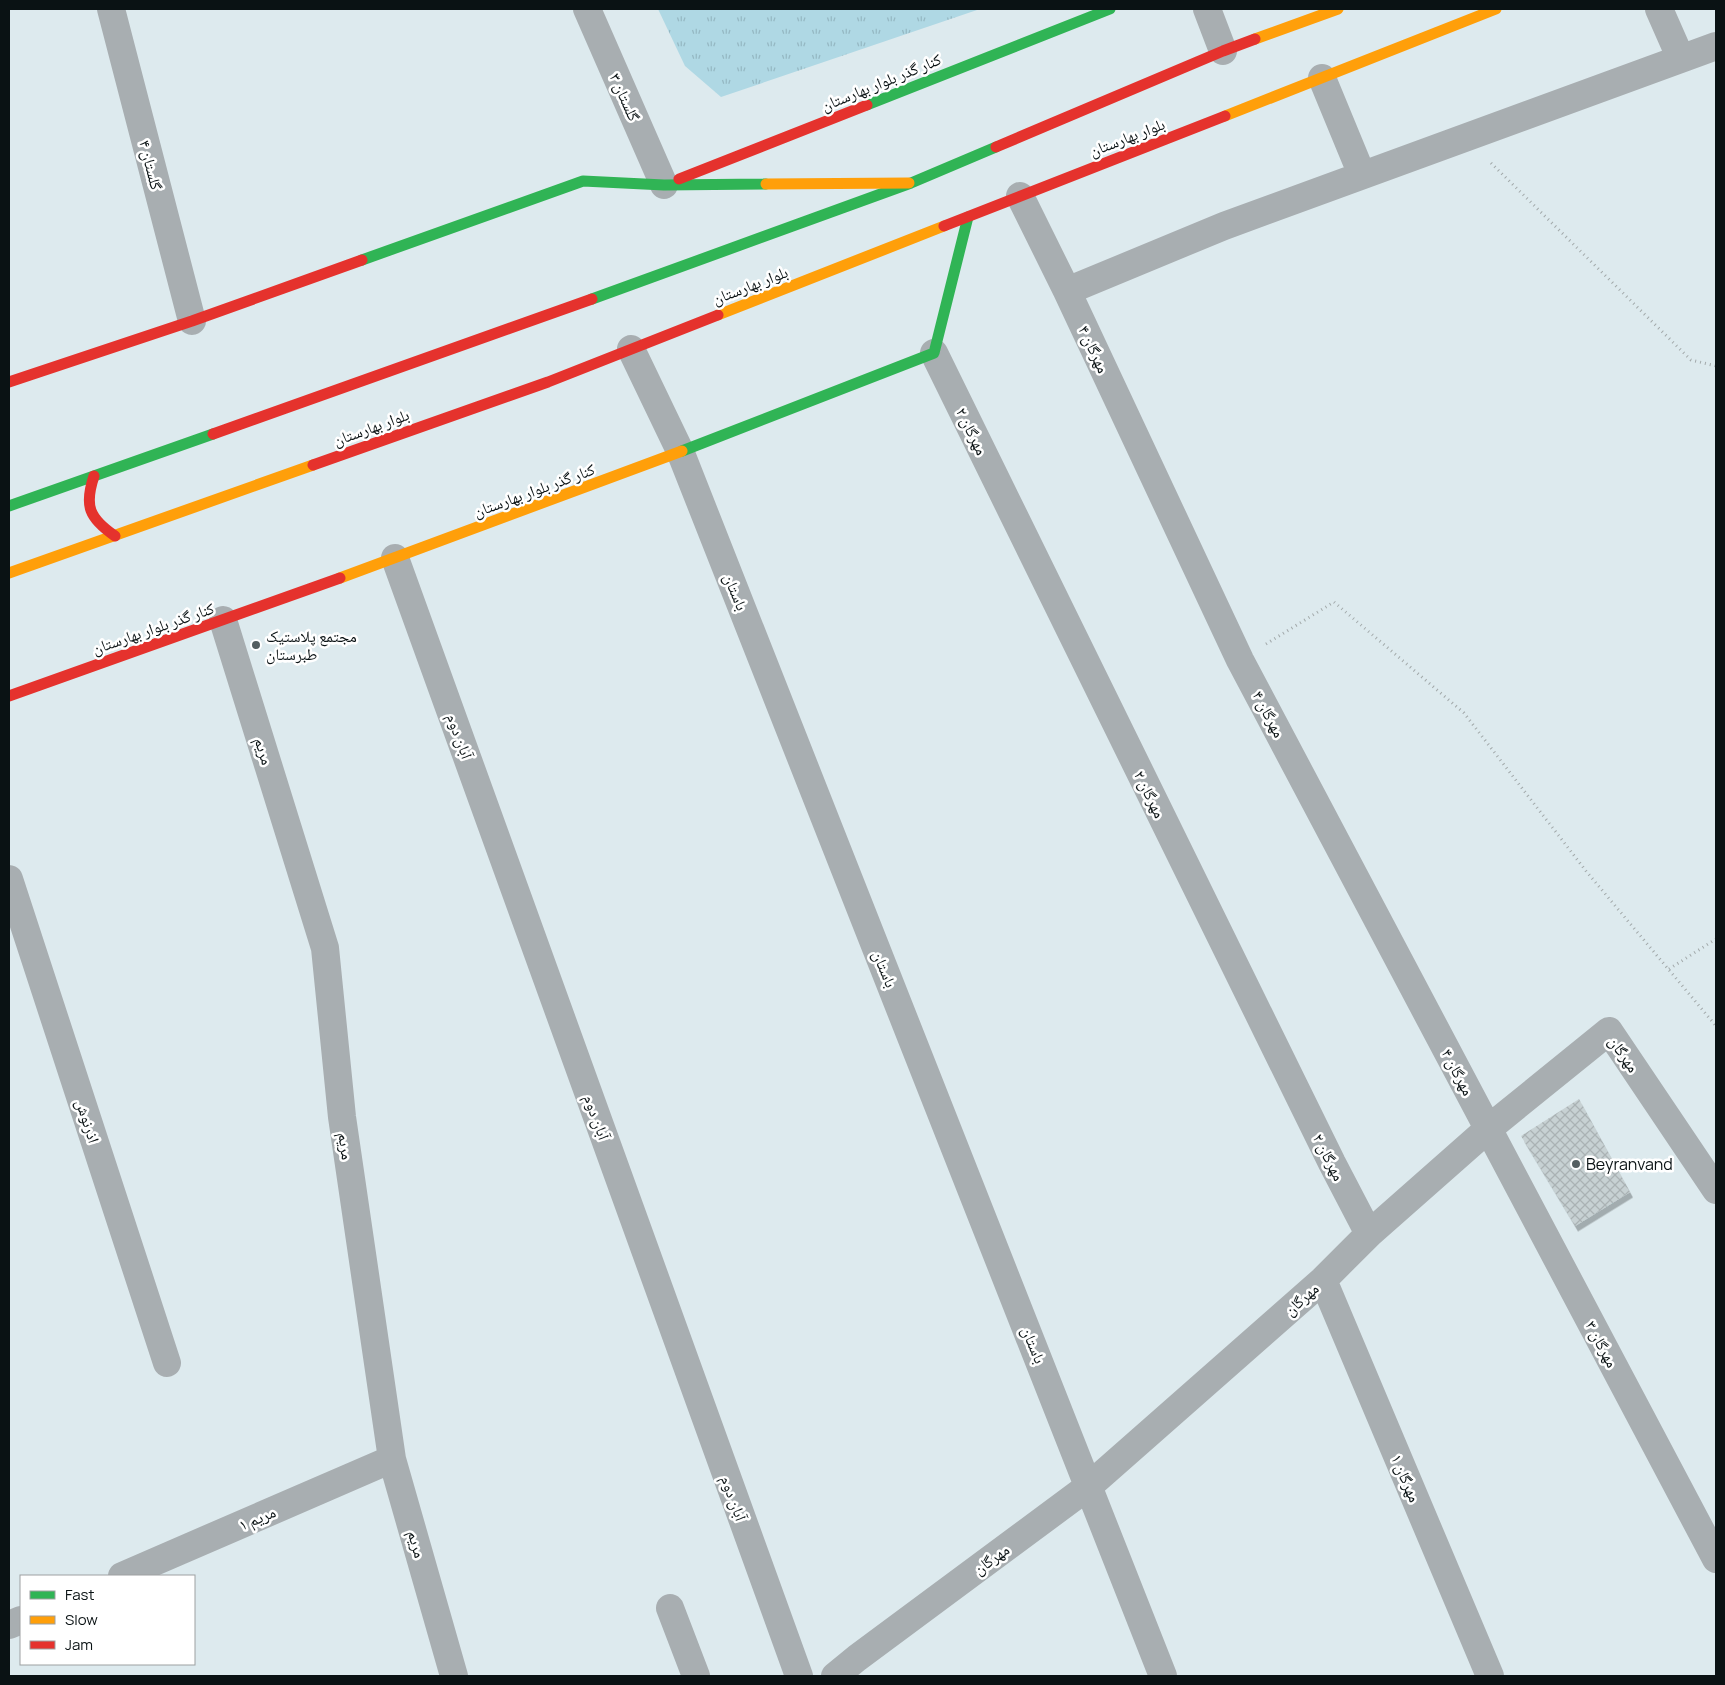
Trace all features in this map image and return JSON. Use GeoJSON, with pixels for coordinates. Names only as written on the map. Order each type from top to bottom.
{"type":"FeatureCollection","features":[{"type":"Feature","properties":{"kind":"main road","name":"کنار گذر بلوار بهارستان"},"geometry":{"type":"LineString","coordinates":[[664,185],[1110,9]]}},
{"type":"Feature","properties":{"kind":"main road"},"geometry":{"type":"LineString","coordinates":[[9,506],[516,327],[911,183],[1223,51],[1338,9]]}},
{"type":"Feature","properties":{"kind":"main road","name":"بلوار بهارستان"},"geometry":{"type":"LineString","coordinates":[[9,573],[548,382],[1496,9]]}},
{"type":"Feature","properties":{"kind":"main road","name":"کنار گذر بلوار بهارستان"},"geometry":{"type":"LineString","coordinates":[[9,382],[192,320],[583,181],[664,185],[911,183]]}},
{"type":"Feature","properties":{"kind":"main road"},"geometry":{"type":"LineString","coordinates":[[934,353],[968,217]]}},
{"type":"Feature","properties":{"kind":"main road","name":"کنار گذر بلوار بهارستان"},"geometry":{"type":"LineString","coordinates":[[9,696],[396,558],[680,452],[934,353]]}},
{"type":"Feature","properties":{"kind":"main road"},"geometry":{"type":"LineString","coordinates":[[94,476],[88,493],[90,511],[100,527],[115,536]]}},
{"type":"Feature","properties":{"kind":"street","name":"گلستان ۴"},"geometry":{"type":"LineString","coordinates":[[111,9],[192,320]]}},
{"type":"Feature","properties":{"kind":"street","name":"گلستان ۳"},"geometry":{"type":"LineString","coordinates":[[587,9],[664,185]]}},
{"type":"Feature","properties":{"kind":"street"},"geometry":{"type":"LineString","coordinates":[[1207,9],[1223,51]]}},
{"type":"Feature","properties":{"kind":"street"},"geometry":{"type":"LineString","coordinates":[[1659,9],[1681,59]]}},
{"type":"Feature","properties":{"kind":"street"},"geometry":{"type":"LineString","coordinates":[[1067,291],[1224,226],[1716,46]]}},
{"type":"Feature","properties":{"kind":"street"},"geometry":{"type":"LineString","coordinates":[[1322,78],[1362,175]]}},
{"type":"Feature","properties":{"kind":"street","name":"مهرگان ۴"},"geometry":{"type":"LineString","coordinates":[[1020,196],[1067,291],[1240,660],[1488,1129]]}},
{"type":"Feature","properties":{"kind":"street","name":"باستان"},"geometry":{"type":"LineString","coordinates":[[631,349],[680,452],[1090,1486],[1163,1676]]}},
{"type":"Feature","properties":{"kind":"street","name":"مهرگان ۲"},"geometry":{"type":"LineString","coordinates":[[934,353],[1332,1164],[1369,1234]]}},
{"type":"Feature","properties":{"kind":"street","name":"آبان دوم"},"geometry":{"type":"LineString","coordinates":[[396,558],[799,1676]]}},
{"type":"Feature","properties":{"kind":"street","name":"مریم"},"geometry":{"type":"LineString","coordinates":[[223,620],[325,948],[342,1117],[392,1459],[454,1676]]}},
{"type":"Feature","properties":{"kind":"street","name":"اذرنوش"},"geometry":{"type":"LineString","coordinates":[[9,879],[167,1363]]}},
{"type":"Feature","properties":{"kind":"street","name":"مهرگان"},"geometry":{"type":"LineString","coordinates":[[835,1676],[860,1667],[1090,1486],[1323,1280],[1369,1234],[1488,1129],[1609,1031],[1716,1190]]}},
{"type":"Feature","properties":{"kind":"street","name":"مهرگان ۳"},"geometry":{"type":"LineString","coordinates":[[1488,1129],[1716,1558]]}},
{"type":"Feature","properties":{"kind":"street","name":"مهرگان ۱"},"geometry":{"type":"LineString","coordinates":[[1323,1280],[1490,1676]]}},
{"type":"Feature","properties":{"kind":"street","name":"مریم ۱"},"geometry":{"type":"LineString","coordinates":[[124,1575],[392,1459]]}},
{"type":"Feature","properties":{"kind":"street"},"geometry":{"type":"LineString","coordinates":[[670,1608],[696,1676]]}},
{"type":"Feature","properties":{"kind":"path"},"geometry":{"type":"LineString","coordinates":[[1465,138],[1691,360],[1716,366]]}},
{"type":"Feature","properties":{"kind":"path"},"geometry":{"type":"LineString","coordinates":[[1240,660],[1334,602],[1464,713],[1586,871],[1716,1026]]}},
{"type":"Feature","properties":{"kind":"path"},"geometry":{"type":"LineString","coordinates":[[1669,969],[1716,939]]}},
{"type":"Feature","properties":{"kind":"green space"},"geometry":{"type":"Polygon","coordinates":[[[658,9],[980,9],[721,97],[685,66],[658,9]]]}},
{"type":"Feature","properties":{"kind":"building","name":"Beyranvand"},"geometry":{"type":"Polygon","coordinates":[[[1579,1099],[1630,1192],[1575,1226],[1521,1136],[1579,1099]]]}},
{"type":"Feature","properties":{"kind":"traffic: fast"},"geometry":{"type":"LineString","coordinates":[[867,105],[1110,9]]}},
{"type":"Feature","properties":{"kind":"traffic: fast"},"geometry":{"type":"LineString","coordinates":[[592,299],[911,183],[996,147]]}},
{"type":"Feature","properties":{"kind":"traffic: fast"},"geometry":{"type":"LineString","coordinates":[[362,260],[583,181],[664,185],[766,184]]}},
{"type":"Feature","properties":{"kind":"traffic: fast"},"geometry":{"type":"LineString","coordinates":[[682,451],[934,353],[968,217]]}},
{"type":"Feature","properties":{"kind":"traffic: fast"},"geometry":{"type":"LineString","coordinates":[[9,506],[213,434]]}},
{"type":"Feature","properties":{"kind":"traffic: slow"},"geometry":{"type":"LineString","coordinates":[[1255,39],[1338,9]]}},
{"type":"Feature","properties":{"kind":"traffic: slow"},"geometry":{"type":"LineString","coordinates":[[1225,116],[1496,9]]}},
{"type":"Feature","properties":{"kind":"traffic: slow"},"geometry":{"type":"LineString","coordinates":[[766,184],[909,183]]}},
{"type":"Feature","properties":{"kind":"traffic: slow"},"geometry":{"type":"LineString","coordinates":[[718,315],[944,226]]}},
{"type":"Feature","properties":{"kind":"traffic: slow"},"geometry":{"type":"LineString","coordinates":[[340,578],[682,451]]}},
{"type":"Feature","properties":{"kind":"traffic: slow"},"geometry":{"type":"LineString","coordinates":[[9,573],[313,465]]}},
{"type":"Feature","properties":{"kind":"traffic: jam"},"geometry":{"type":"LineString","coordinates":[[996,147],[1255,39]]}},
{"type":"Feature","properties":{"kind":"traffic: jam"},"geometry":{"type":"LineString","coordinates":[[679,179],[867,105]]}},
{"type":"Feature","properties":{"kind":"traffic: jam"},"geometry":{"type":"LineString","coordinates":[[944,226],[1225,116]]}},
{"type":"Feature","properties":{"kind":"traffic: jam"},"geometry":{"type":"LineString","coordinates":[[9,382],[192,321],[362,260]]}},
{"type":"Feature","properties":{"kind":"traffic: jam"},"geometry":{"type":"LineString","coordinates":[[213,434],[592,299]]}},
{"type":"Feature","properties":{"kind":"traffic: jam"},"geometry":{"type":"LineString","coordinates":[[313,465],[548,382],[718,315]]}},
{"type":"Feature","properties":{"kind":"traffic: jam"},"geometry":{"type":"LineString","coordinates":[[94,476],[89,496],[91,510],[99,523],[115,536]]}},
{"type":"Feature","properties":{"kind":"traffic: jam"},"geometry":{"type":"LineString","coordinates":[[9,696],[340,578]]}},
{"type":"Feature","properties":{"kind":"place","name":"مجتمع پلاستیک طبرستان"},"geometry":{"type":"Point","coordinates":[256,645]}},
{"type":"Feature","properties":{"kind":"place","name":"Beyranvand"},"geometry":{"type":"Point","coordinates":[1576,1164]}}]}
